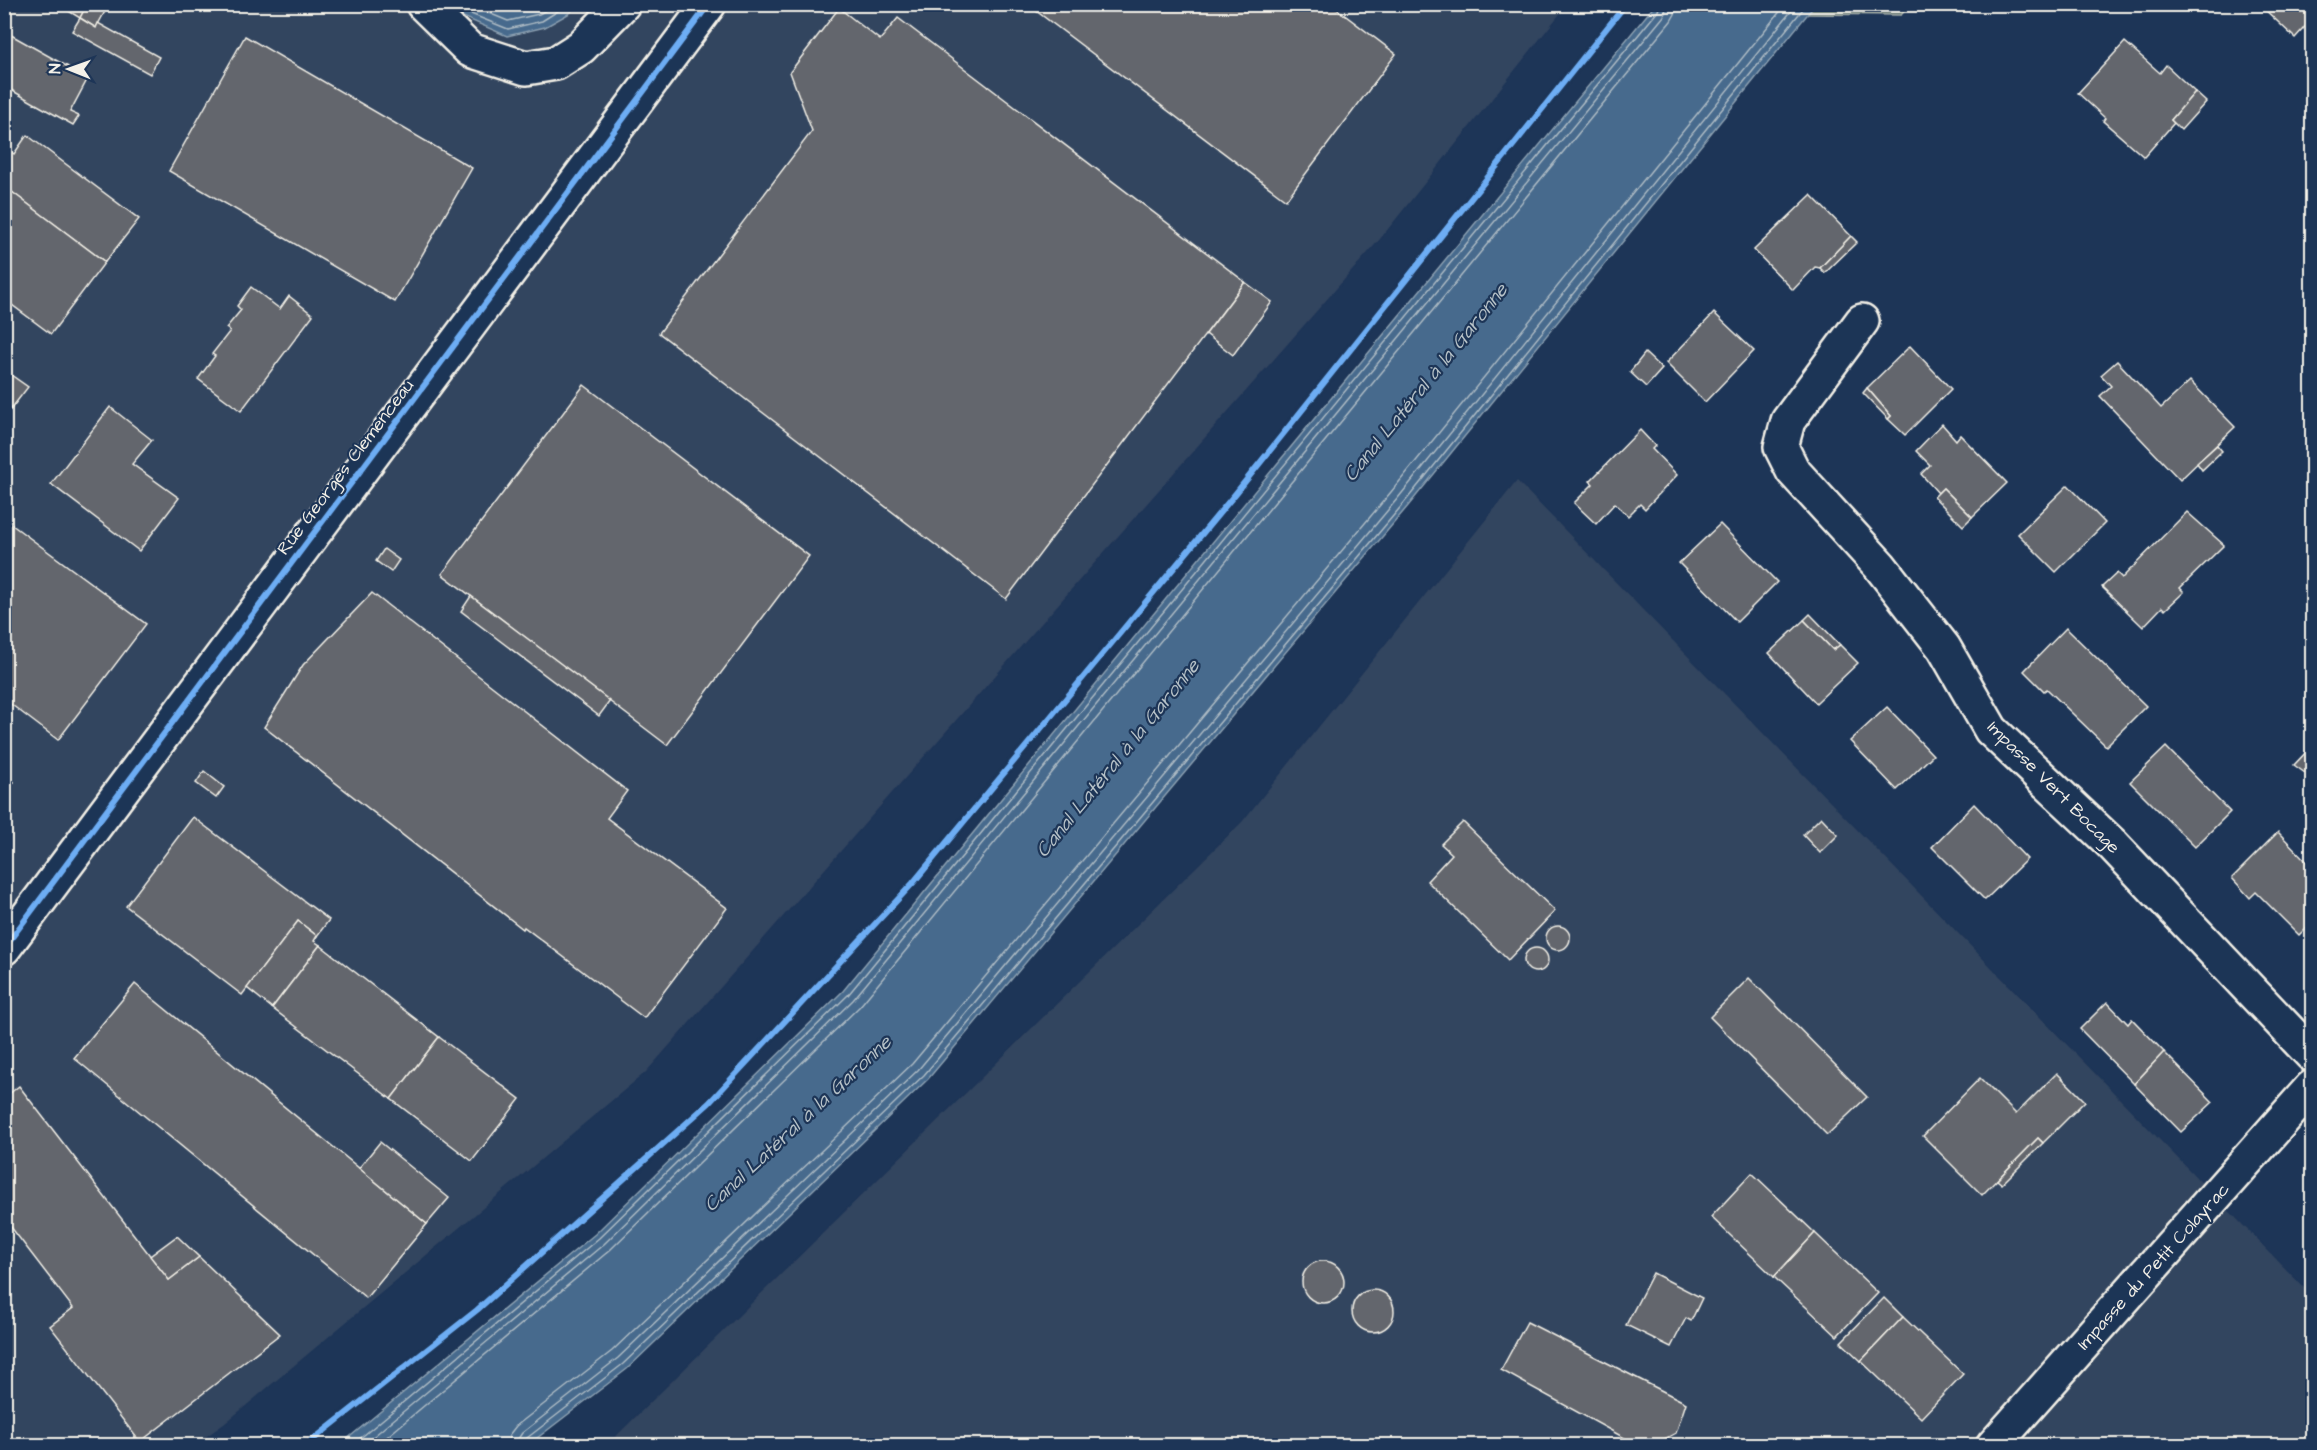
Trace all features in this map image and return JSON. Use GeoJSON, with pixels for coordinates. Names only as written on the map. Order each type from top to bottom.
{"type":"FeatureCollection","features":[{"type":"Feature","properties":{"kind":"street"},"geometry":{"type":"LineString","coordinates":[[423,4],[470,50],[526,68],[556,63],[581,47],[623,4]]}},
{"type":"Feature","properties":{"kind":"street","name":"Rue Georges Clemenceau"},"geometry":{"type":"LineString","coordinates":[[4,948],[709,4]]}},
{"type":"Feature","properties":{"kind":"street","name":"Impasse Vert Bocage"},"geometry":{"type":"LineString","coordinates":[[1862,321],[1788,421],[1781,447],[1793,471],[1880,567],[1944,648],[1991,730],[2111,843],[2313,1055]]}},
{"type":"Feature","properties":{"kind":"street","name":"Impasse du Petit Colayrac"},"geometry":{"type":"LineString","coordinates":[[1993,1446],[2313,1087]]}},
{"type":"Feature","properties":{"kind":"shaded area"},"geometry":{"type":"Polygon","coordinates":[[[5,5],[1567,5],[1380,239],[646,1072],[224,1424],[194,1445],[5,1446],[5,5]]]}},
{"type":"Feature","properties":{"kind":"shaded area"},"geometry":{"type":"Polygon","coordinates":[[[1517,481],[2312,1296],[2312,1434],[2307,1445],[606,1446],[1242,822],[1517,481]]]}},
{"type":"Feature","properties":{"kind":"green space"},"geometry":{"type":"Polygon","coordinates":[[[1815,5],[1910,5],[1901,15],[1807,14],[1815,5]]]}},
{"type":"Feature","properties":{"kind":"water"},"geometry":{"type":"Polygon","coordinates":[[[460,5],[577,5],[570,13],[545,27],[507,36],[454,13],[460,5]]]}},
{"type":"Feature","properties":{"kind":"water","name":"Canal Latéral à la Garonne"},"geometry":{"type":"Polygon","coordinates":[[[1655,5],[1815,5],[1408,506],[928,1079],[627,1369],[528,1445],[340,1445],[595,1234],[843,991],[1655,5]]]}},
{"type":"Feature","properties":{"kind":"building"},"geometry":{"type":"Polygon","coordinates":[[[57,4],[87,4],[80,18],[57,4]]]}},
{"type":"Feature","properties":{"kind":"building"},"geometry":{"type":"Polygon","coordinates":[[[87,4],[109,4],[96,28],[80,18],[87,4]]]}},
{"type":"Feature","properties":{"kind":"building"},"geometry":{"type":"Polygon","coordinates":[[[1027,4],[1330,4],[1396,54],[1286,200],[1027,4]]]}},
{"type":"Feature","properties":{"kind":"building"},"geometry":{"type":"Polygon","coordinates":[[[2259,4],[2312,4],[2312,19],[2295,38],[2259,4]]]}},
{"type":"Feature","properties":{"kind":"building"},"geometry":{"type":"Polygon","coordinates":[[[839,8],[880,40],[898,18],[1245,282],[1006,599],[659,333],[812,131],[790,72],[839,8]]]}},
{"type":"Feature","properties":{"kind":"building"},"geometry":{"type":"Polygon","coordinates":[[[80,18],[96,28],[98,23],[159,57],[150,74],[72,31],[80,18]]]}},
{"type":"Feature","properties":{"kind":"building"},"geometry":{"type":"Polygon","coordinates":[[[4,31],[88,78],[70,112],[79,116],[73,125],[4,86],[4,31]]]}},
{"type":"Feature","properties":{"kind":"building"},"geometry":{"type":"Polygon","coordinates":[[[245,36],[472,168],[395,302],[169,171],[245,36]]]}},
{"type":"Feature","properties":{"kind":"building"},"geometry":{"type":"Polygon","coordinates":[[[2125,42],[2160,73],[2166,65],[2195,92],[2171,120],[2174,123],[2144,157],[2103,121],[2105,118],[2078,93],[2125,42]]]}},
{"type":"Feature","properties":{"kind":"building"},"geometry":{"type":"Polygon","coordinates":[[[2195,92],[2206,102],[2181,130],[2171,120],[2195,92]]]}},
{"type":"Feature","properties":{"kind":"building"},"geometry":{"type":"Polygon","coordinates":[[[27,135],[139,219],[105,262],[4,186],[4,147],[14,154],[27,135]]]}},
{"type":"Feature","properties":{"kind":"building"},"geometry":{"type":"Polygon","coordinates":[[[4,186],[105,262],[51,334],[4,299],[4,186]]]}},
{"type":"Feature","properties":{"kind":"building"},"geometry":{"type":"Polygon","coordinates":[[[1811,195],[1851,236],[1820,268],[1815,267],[1793,290],[1754,250],[1811,195]]]}},
{"type":"Feature","properties":{"kind":"building"},"geometry":{"type":"Polygon","coordinates":[[[1851,236],[1857,242],[1825,273],[1820,268],[1851,236]]]}},
{"type":"Feature","properties":{"kind":"building"},"geometry":{"type":"Polygon","coordinates":[[[1245,282],[1272,302],[1233,355],[1206,334],[1245,282]]]}},
{"type":"Feature","properties":{"kind":"building"},"geometry":{"type":"Polygon","coordinates":[[[251,287],[280,309],[289,296],[313,315],[241,411],[198,379],[215,356],[212,354],[230,331],[226,328],[241,310],[237,306],[251,287]]]}},
{"type":"Feature","properties":{"kind":"building"},"geometry":{"type":"Polygon","coordinates":[[[1714,313],[1754,351],[1705,402],[1666,363],[1714,313]]]}},
{"type":"Feature","properties":{"kind":"building"},"geometry":{"type":"Polygon","coordinates":[[[1910,346],[1951,389],[1905,435],[1888,419],[1891,416],[1867,388],[1910,346]]]}},
{"type":"Feature","properties":{"kind":"building"},"geometry":{"type":"Polygon","coordinates":[[[1645,353],[1662,369],[1646,387],[1630,372],[1645,353]]]}},
{"type":"Feature","properties":{"kind":"building"},"geometry":{"type":"Polygon","coordinates":[[[2117,361],[2161,408],[2190,381],[2235,427],[2180,480],[2100,396],[2111,386],[2101,375],[2117,361]]]}},
{"type":"Feature","properties":{"kind":"building"},"geometry":{"type":"Polygon","coordinates":[[[4,370],[28,387],[4,418],[4,370]]]}},
{"type":"Feature","properties":{"kind":"building"},"geometry":{"type":"Polygon","coordinates":[[[584,385],[809,556],[667,745],[442,574],[584,385]]]}},
{"type":"Feature","properties":{"kind":"building"},"geometry":{"type":"Polygon","coordinates":[[[1867,388],[1891,416],[1888,419],[1863,393],[1867,388]]]}},
{"type":"Feature","properties":{"kind":"building"},"geometry":{"type":"Polygon","coordinates":[[[110,407],[152,440],[132,464],[179,498],[139,551],[51,484],[110,407]]]}},
{"type":"Feature","properties":{"kind":"building"},"geometry":{"type":"Polygon","coordinates":[[[1942,424],[1956,440],[1960,435],[2007,483],[1972,517],[1943,488],[1938,493],[1921,474],[1930,465],[1916,451],[1942,424]]]}},
{"type":"Feature","properties":{"kind":"building"},"geometry":{"type":"Polygon","coordinates":[[[1640,430],[1655,446],[1652,449],[1677,475],[1645,509],[1640,504],[1628,516],[1615,503],[1596,524],[1574,503],[1593,484],[1590,481],[1640,430]]]}},
{"type":"Feature","properties":{"kind":"building"},"geometry":{"type":"Polygon","coordinates":[[[2217,445],[2222,451],[2202,470],[2197,463],[2217,445]]]}},
{"type":"Feature","properties":{"kind":"building"},"geometry":{"type":"Polygon","coordinates":[[[2068,485],[2105,523],[2056,572],[2018,534],[2068,485]]]}},
{"type":"Feature","properties":{"kind":"building"},"geometry":{"type":"Polygon","coordinates":[[[1943,488],[1972,517],[1963,526],[1934,497],[1943,488]]]}},
{"type":"Feature","properties":{"kind":"building"},"geometry":{"type":"Polygon","coordinates":[[[2187,512],[2224,545],[2180,588],[2184,592],[2165,610],[2162,607],[2143,627],[2102,587],[2117,573],[2122,578],[2187,512]]]}},
{"type":"Feature","properties":{"kind":"building"},"geometry":{"type":"Polygon","coordinates":[[[4,519],[146,624],[58,740],[4,699],[4,519]]]}},
{"type":"Feature","properties":{"kind":"building"},"geometry":{"type":"Polygon","coordinates":[[[1720,524],[1777,582],[1737,622],[1679,563],[1720,524]]]}},
{"type":"Feature","properties":{"kind":"building"},"geometry":{"type":"Polygon","coordinates":[[[384,549],[399,560],[391,572],[376,561],[384,549]]]}},
{"type":"Feature","properties":{"kind":"building"},"geometry":{"type":"Polygon","coordinates":[[[372,593],[627,791],[607,818],[727,908],[644,1018],[524,927],[523,929],[264,727],[303,665],[372,593]]]}},
{"type":"Feature","properties":{"kind":"building"},"geometry":{"type":"Polygon","coordinates":[[[471,596],[610,701],[599,716],[461,611],[471,596]]]}},
{"type":"Feature","properties":{"kind":"building"},"geometry":{"type":"Polygon","coordinates":[[[1810,614],[1840,645],[1833,650],[1804,620],[1810,614]]]}},
{"type":"Feature","properties":{"kind":"building"},"geometry":{"type":"Polygon","coordinates":[[[1804,620],[1833,650],[1840,645],[1858,663],[1816,703],[1769,653],[1804,620]]]}},
{"type":"Feature","properties":{"kind":"building"},"geometry":{"type":"Polygon","coordinates":[[[2066,628],[2146,706],[2106,746],[2047,689],[2044,691],[2024,671],[2066,628]]]}},
{"type":"Feature","properties":{"kind":"building"},"geometry":{"type":"Polygon","coordinates":[[[1887,707],[1933,755],[1897,790],[1850,741],[1887,707]]]}},
{"type":"Feature","properties":{"kind":"building"},"geometry":{"type":"Polygon","coordinates":[[[2312,746],[2312,778],[2294,765],[2312,746]]]}},
{"type":"Feature","properties":{"kind":"building"},"geometry":{"type":"Polygon","coordinates":[[[2166,747],[2230,812],[2195,847],[2130,782],[2166,747]]]}},
{"type":"Feature","properties":{"kind":"building"},"geometry":{"type":"Polygon","coordinates":[[[204,771],[224,787],[216,798],[196,783],[204,771]]]}},
{"type":"Feature","properties":{"kind":"building"},"geometry":{"type":"Polygon","coordinates":[[[4,775],[14,782],[4,795],[4,775]]]}},
{"type":"Feature","properties":{"kind":"building"},"geometry":{"type":"Polygon","coordinates":[[[1974,804],[2027,859],[1985,900],[1932,847],[1974,804]]]}},
{"type":"Feature","properties":{"kind":"building"},"geometry":{"type":"Polygon","coordinates":[[[193,817],[329,920],[317,936],[298,921],[242,995],[126,906],[193,817]]]}},
{"type":"Feature","properties":{"kind":"building"},"geometry":{"type":"Polygon","coordinates":[[[1821,817],[1838,835],[1820,853],[1803,835],[1821,817]]]}},
{"type":"Feature","properties":{"kind":"building"},"geometry":{"type":"Polygon","coordinates":[[[1463,822],[1555,911],[1508,960],[1427,881],[1452,854],[1441,844],[1463,822]]]}},
{"type":"Feature","properties":{"kind":"building"},"geometry":{"type":"Polygon","coordinates":[[[2278,832],[2312,867],[2312,922],[2299,935],[2256,892],[2250,898],[2232,878],[2278,832]]]}},
{"type":"Feature","properties":{"kind":"building"},"geometry":{"type":"Polygon","coordinates":[[[298,921],[317,936],[314,941],[320,945],[272,1008],[247,988],[298,921]]]}},
{"type":"Feature","properties":{"kind":"building"},"geometry":{"type":"Polygon","coordinates":[[[1553,926],[1563,926],[1570,933],[1570,943],[1563,950],[1553,950],[1546,943],[1546,933],[1553,926]]]}},
{"type":"Feature","properties":{"kind":"building"},"geometry":{"type":"Polygon","coordinates":[[[320,945],[439,1037],[391,1099],[272,1008],[320,945]]]}},
{"type":"Feature","properties":{"kind":"building"},"geometry":{"type":"Polygon","coordinates":[[[1536,948],[1545,951],[1548,960],[1545,969],[1536,972],[1527,969],[1524,960],[1527,951],[1536,948]]]}},
{"type":"Feature","properties":{"kind":"building"},"geometry":{"type":"Polygon","coordinates":[[[1749,978],[1867,1097],[1827,1135],[1710,1017],[1749,978]]]}},
{"type":"Feature","properties":{"kind":"building"},"geometry":{"type":"Polygon","coordinates":[[[135,984],[427,1224],[366,1298],[74,1058],[135,984]]]}},
{"type":"Feature","properties":{"kind":"building"},"geometry":{"type":"Polygon","coordinates":[[[2107,1002],[2128,1024],[2132,1019],[2164,1052],[2134,1084],[2080,1029],[2107,1002]]]}},
{"type":"Feature","properties":{"kind":"building"},"geometry":{"type":"Polygon","coordinates":[[[439,1037],[520,1099],[472,1161],[391,1099],[439,1037]]]}},
{"type":"Feature","properties":{"kind":"building"},"geometry":{"type":"Polygon","coordinates":[[[2164,1052],[2213,1102],[2181,1132],[2134,1084],[2164,1052]]]}},
{"type":"Feature","properties":{"kind":"building"},"geometry":{"type":"Polygon","coordinates":[[[2057,1073],[2085,1101],[2043,1143],[2038,1138],[1982,1195],[1923,1136],[1980,1078],[2016,1114],[2057,1073]]]}},
{"type":"Feature","properties":{"kind":"building"},"geometry":{"type":"Polygon","coordinates":[[[19,1086],[169,1280],[199,1257],[280,1334],[140,1442],[50,1326],[73,1308],[4,1218],[4,1098],[19,1086]]]}},
{"type":"Feature","properties":{"kind":"building"},"geometry":{"type":"Polygon","coordinates":[[[2038,1138],[2043,1143],[2002,1184],[1997,1180],[2038,1138]]]}},
{"type":"Feature","properties":{"kind":"building"},"geometry":{"type":"Polygon","coordinates":[[[380,1142],[449,1198],[427,1224],[359,1168],[380,1142]]]}},
{"type":"Feature","properties":{"kind":"building"},"geometry":{"type":"Polygon","coordinates":[[[1752,1173],[1815,1233],[1774,1277],[1711,1217],[1752,1173]]]}},
{"type":"Feature","properties":{"kind":"building"},"geometry":{"type":"Polygon","coordinates":[[[1815,1233],[1878,1293],[1837,1336],[1774,1277],[1815,1233]]]}},
{"type":"Feature","properties":{"kind":"building"},"geometry":{"type":"Polygon","coordinates":[[[177,1236],[199,1257],[169,1280],[150,1256],[177,1236]]]}},
{"type":"Feature","properties":{"kind":"building"},"geometry":{"type":"Polygon","coordinates":[[[1323,1261],[1338,1267],[1344,1282],[1338,1297],[1323,1303],[1308,1297],[1302,1282],[1308,1267],[1323,1261]]]}},
{"type":"Feature","properties":{"kind":"building"},"geometry":{"type":"Polygon","coordinates":[[[1653,1273],[1702,1298],[1691,1321],[1686,1318],[1671,1347],[1626,1325],[1653,1273]]]}},
{"type":"Feature","properties":{"kind":"building"},"geometry":{"type":"Polygon","coordinates":[[[1373,1290],[1388,1296],[1394,1311],[1388,1326],[1373,1332],[1358,1326],[1352,1311],[1358,1296],[1373,1290]]]}},
{"type":"Feature","properties":{"kind":"building"},"geometry":{"type":"Polygon","coordinates":[[[1884,1298],[1903,1317],[1861,1361],[1841,1342],[1884,1298]]]}},
{"type":"Feature","properties":{"kind":"building"},"geometry":{"type":"Polygon","coordinates":[[[1903,1317],[1963,1374],[1921,1418],[1861,1361],[1903,1317]]]}},
{"type":"Feature","properties":{"kind":"building"},"geometry":{"type":"Polygon","coordinates":[[[1527,1322],[1686,1403],[1676,1433],[1652,1446],[1639,1446],[1501,1370],[1527,1322]]]}},
{"type":"Feature","properties":{"kind":"cycle path"},"geometry":{"type":"LineString","coordinates":[[4,948],[709,4]]}},
{"type":"Feature","properties":{"kind":"cycle path"},"geometry":{"type":"LineString","coordinates":[[305,1446],[477,1310],[709,1103],[913,883],[1236,493],[1626,4]]}}]}
